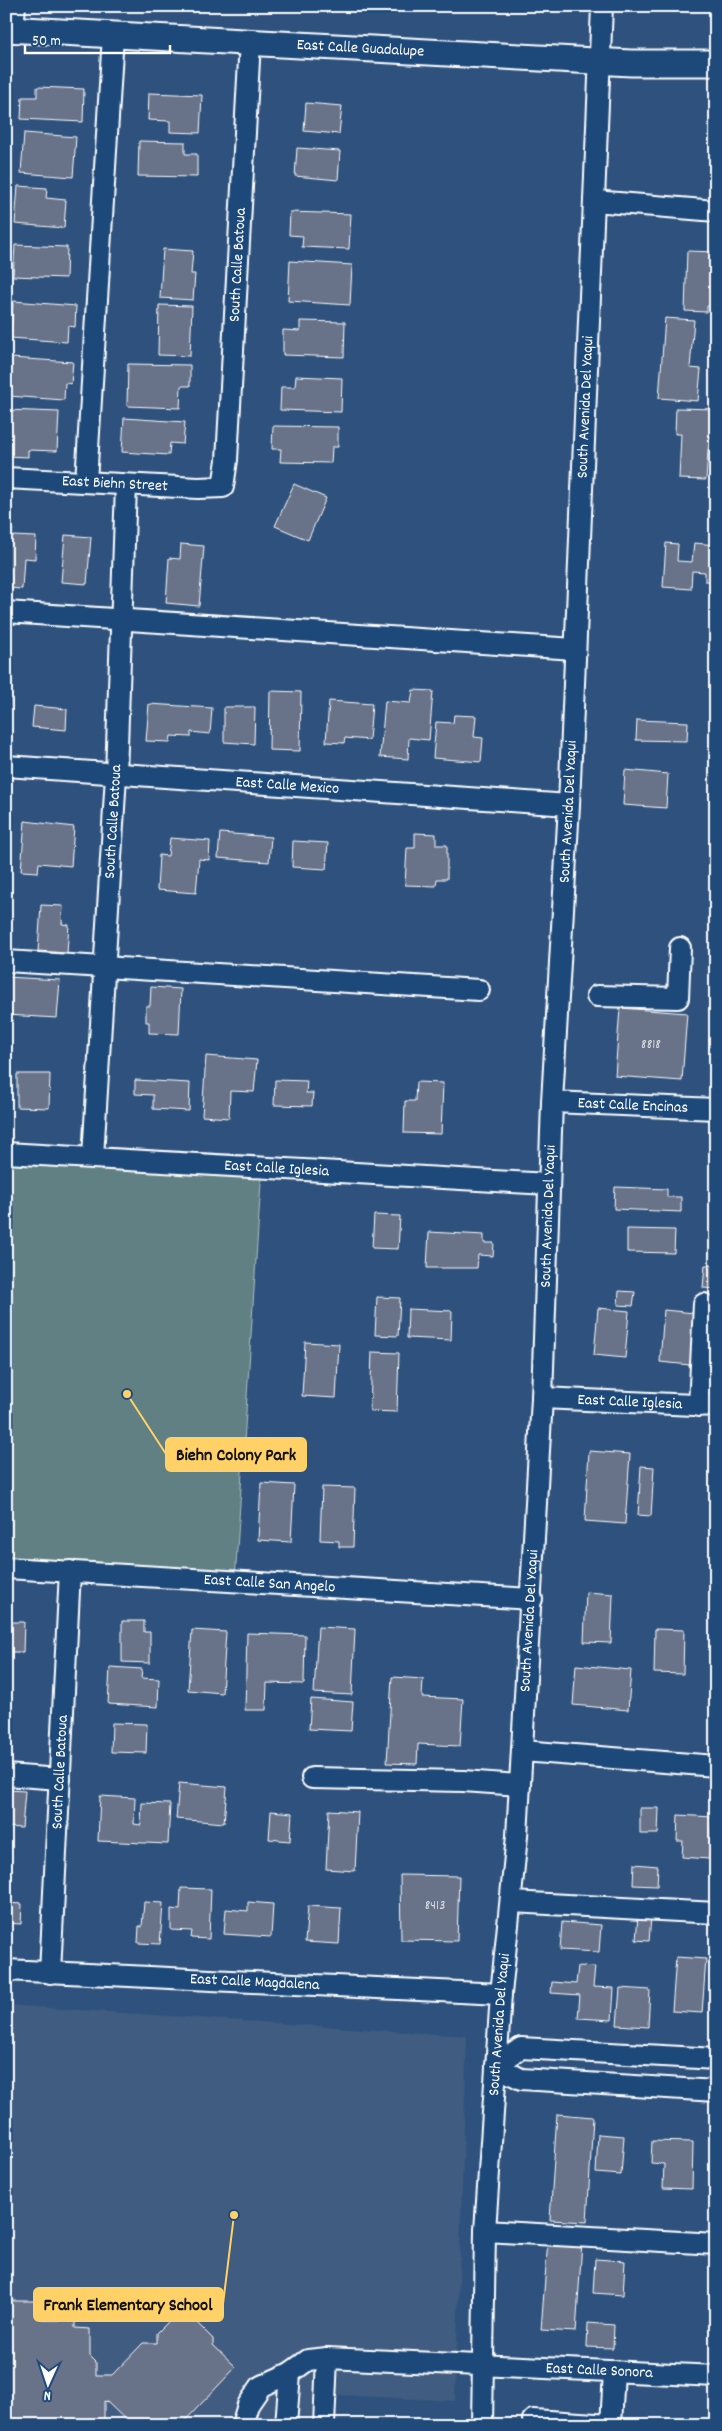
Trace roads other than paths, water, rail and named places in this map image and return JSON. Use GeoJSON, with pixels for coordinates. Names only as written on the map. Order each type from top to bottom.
{"type":"FeatureCollection","features":[{"type":"Feature","properties":{"kind":"main road","name":"East Calle Guadalupe"},"geometry":{"type":"LineString","coordinates":[[11,21],[113,35],[599,62],[716,63]]}},
{"type":"Feature","properties":{"kind":"street","name":"South Avenida Del Yaqui"},"geometry":{"type":"LineString","coordinates":[[482,2425],[485,2231],[501,1994],[511,1902],[520,1785],[542,1398],[548,1184],[569,804],[602,6]]}},
{"type":"Feature","properties":{"kind":"street"},"geometry":{"type":"LineString","coordinates":[[86,482],[113,35]]}},
{"type":"Feature","properties":{"kind":"street","name":"South Calle Batoua"},"geometry":{"type":"LineString","coordinates":[[224,487],[228,450],[250,42]]}},
{"type":"Feature","properties":{"kind":"street"},"geometry":{"type":"LineString","coordinates":[[594,201],[716,211]]}},
{"type":"Feature","properties":{"kind":"street","name":"East Biehn Street"},"geometry":{"type":"LineString","coordinates":[[6,478],[224,487]]}},
{"type":"Feature","properties":{"kind":"street","name":"South Calle Batoua"},"geometry":{"type":"LineString","coordinates":[[93,1157],[116,775],[126,484]]}},
{"type":"Feature","properties":{"kind":"street"},"geometry":{"type":"LineString","coordinates":[[6,612],[575,649]]}},
{"type":"Feature","properties":{"kind":"street","name":"East Calle Mexico"},"geometry":{"type":"LineString","coordinates":[[6,766],[116,775],[569,804]]}},
{"type":"Feature","properties":{"kind":"street"},"geometry":{"type":"LineString","coordinates":[[597,996],[678,998],[680,948]]}},
{"type":"Feature","properties":{"kind":"street"},"geometry":{"type":"LineString","coordinates":[[6,961],[479,990]]}},
{"type":"Feature","properties":{"kind":"street","name":"East Calle Encinas"},"geometry":{"type":"LineString","coordinates":[[552,1102],[716,1109]]}},
{"type":"Feature","properties":{"kind":"street","name":"East Calle Iglesia"},"geometry":{"type":"LineString","coordinates":[[6,1153],[548,1184]]}},
{"type":"Feature","properties":{"kind":"street"},"geometry":{"type":"LineString","coordinates":[[704,1304],[707,1406]]}},
{"type":"Feature","properties":{"kind":"street","name":"East Calle Iglesia"},"geometry":{"type":"LineString","coordinates":[[542,1398],[707,1406]]}},
{"type":"Feature","properties":{"kind":"street","name":"East Calle San Angelo"},"geometry":{"type":"LineString","coordinates":[[6,1568],[532,1599]]}},
{"type":"Feature","properties":{"kind":"street","name":"South Calle Batoua"},"geometry":{"type":"LineString","coordinates":[[50,1973],[70,1571]]}},
{"type":"Feature","properties":{"kind":"street"},"geometry":{"type":"LineString","coordinates":[[522,1752],[716,1766]]}},
{"type":"Feature","properties":{"kind":"street"},"geometry":{"type":"LineString","coordinates":[[6,1775],[60,1779]]}},
{"type":"Feature","properties":{"kind":"street"},"geometry":{"type":"LineString","coordinates":[[312,1778],[463,1781],[520,1785]]}},
{"type":"Feature","properties":{"kind":"street"},"geometry":{"type":"LineString","coordinates":[[511,1902],[716,1913]]}},
{"type":"Feature","properties":{"kind":"street","name":"East Calle Magdalena"},"geometry":{"type":"LineString","coordinates":[[6,1970],[501,1994]]}},
{"type":"Feature","properties":{"kind":"street"},"geometry":{"type":"LineString","coordinates":[[716,2059],[521,2048],[496,2066],[521,2080],[716,2091]]}},
{"type":"Feature","properties":{"kind":"street"},"geometry":{"type":"LineString","coordinates":[[485,2231],[716,2244]]}},
{"type":"Feature","properties":{"kind":"street"},"geometry":{"type":"LineString","coordinates":[[324,2425],[327,2358]]}},
{"type":"Feature","properties":{"kind":"street","name":"East Calle Sonora"},"geometry":{"type":"LineString","coordinates":[[242,2425],[248,2405],[261,2386],[290,2373],[308,2360],[327,2358],[716,2376]]}},
{"type":"Feature","properties":{"kind":"street"},"geometry":{"type":"LineString","coordinates":[[533,2420],[611,2425],[614,2371]]}},
{"type":"Feature","properties":{"kind":"street"},"geometry":{"type":"LineString","coordinates":[[286,2424],[290,2373]]}},
{"type":"Feature","properties":{"kind":"place","name":"Biehn Colony Park"},"geometry":{"type":"Point","coordinates":[127,1394]}},
{"type":"Feature","properties":{"kind":"place","name":"Frank Elementary School"},"geometry":{"type":"Point","coordinates":[234,2215]}}]}
